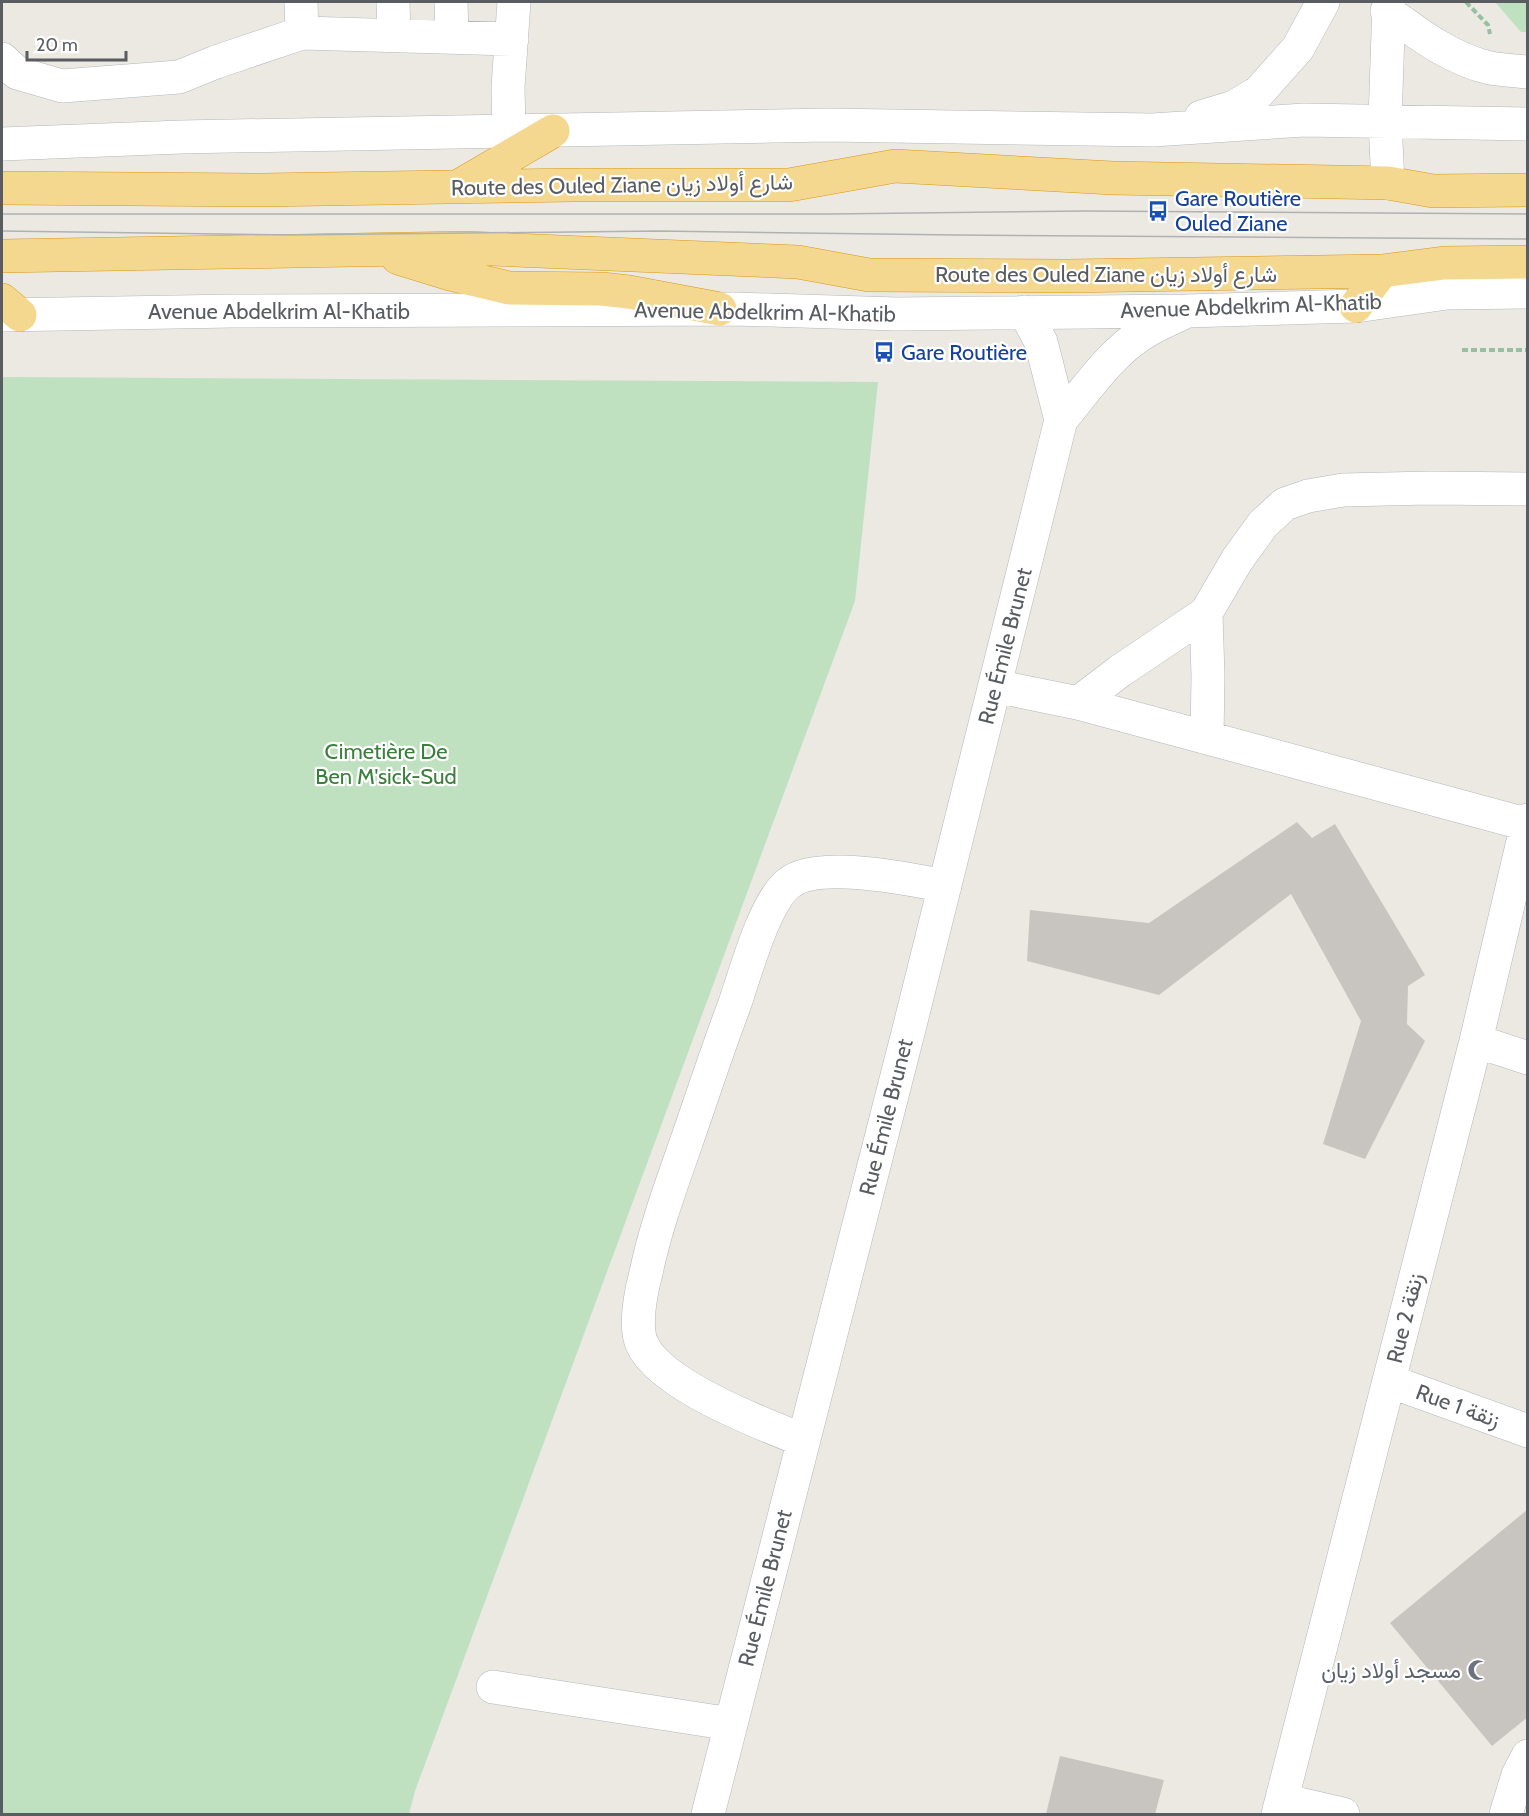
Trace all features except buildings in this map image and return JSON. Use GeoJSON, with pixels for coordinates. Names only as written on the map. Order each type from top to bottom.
{"type":"FeatureCollection","features":[{"type":"Feature","properties":{"kind":"highway"},"geometry":{"type":"LineString","coordinates":[[457,187],[553,130]]}},
{"type":"Feature","properties":{"kind":"highway","name":"Route des Ouled Ziane شارع أولاد زيان"},"geometry":{"type":"LineString","coordinates":[[2,188],[263,190],[789,185],[895,166],[1113,178],[1388,183],[1433,191],[1527,190]]}},
{"type":"Feature","properties":{"kind":"highway"},"geometry":{"type":"LineString","coordinates":[[368,248],[450,274],[509,288],[629,292],[720,309]]}},
{"type":"Feature","properties":{"kind":"highway","name":"Route des Ouled Ziane شارع أولاد زيان"},"geometry":{"type":"LineString","coordinates":[[2,256],[466,248],[798,262],[869,275],[1068,276],[1382,271],[1444,262],[1527,262]]}},
{"type":"Feature","properties":{"kind":"highway"},"geometry":{"type":"LineString","coordinates":[[1356,306],[1382,271]]}},
{"type":"Feature","properties":{"kind":"street"},"geometry":{"type":"LineString","coordinates":[[393,2],[394,35]]}},
{"type":"Feature","properties":{"kind":"street"},"geometry":{"type":"LineString","coordinates":[[451,2],[452,37]]}},
{"type":"Feature","properties":{"kind":"street"},"geometry":{"type":"LineString","coordinates":[[509,131],[508,87],[514,2]]}},
{"type":"Feature","properties":{"kind":"street"},"geometry":{"type":"LineString","coordinates":[[1154,130],[1234,107],[1259,92],[1298,48],[1323,2]]}},
{"type":"Feature","properties":{"kind":"street"},"geometry":{"type":"LineString","coordinates":[[1388,6],[1423,37],[1448,52],[1489,68],[1527,72]]}},
{"type":"Feature","properties":{"kind":"street"},"geometry":{"type":"LineString","coordinates":[[1388,6],[1385,122],[1388,183]]}},
{"type":"Feature","properties":{"kind":"street"},"geometry":{"type":"LineString","coordinates":[[2,58],[17,73],[62,86],[179,77],[216,62],[301,17],[394,35],[512,39]]}},
{"type":"Feature","properties":{"kind":"street"},"geometry":{"type":"LineString","coordinates":[[2,144],[193,137],[828,125],[1154,130],[1304,120],[1527,124]]}},
{"type":"Feature","properties":{"kind":"street","name":"Avenue Abdelkrim Al-Khatib"},"geometry":{"type":"LineString","coordinates":[[8,310],[720,309],[896,314],[1187,311],[1356,306],[1448,293],[1527,292]]}},
{"type":"Feature","properties":{"kind":"street","name":"Rue Émile Brunet"},"geometry":{"type":"LineString","coordinates":[[708,1815],[945,886],[1061,420],[1090,383],[1119,353],[1144,332],[1187,311]]}},
{"type":"Feature","properties":{"kind":"street","name":"Rue Émile Brunet"},"geometry":{"type":"LineString","coordinates":[[1025,312],[1041,342],[1061,420]]}},
{"type":"Feature","properties":{"kind":"street"},"geometry":{"type":"LineString","coordinates":[[1078,703],[1120,671],[1206,613],[1237,560],[1263,524],[1285,504],[1308,496],[1343,490],[1527,489]]}},
{"type":"Feature","properties":{"kind":"street"},"geometry":{"type":"LineString","coordinates":[[1206,613],[1207,737]]}},
{"type":"Feature","properties":{"kind":"street"},"geometry":{"type":"LineString","coordinates":[[995,686],[1078,703],[1527,822]]}},
{"type":"Feature","properties":{"kind":"street","name":"Rue 2 زنقة"},"geometry":{"type":"LineString","coordinates":[[1280,1807],[1476,1041],[1527,822]]}},
{"type":"Feature","properties":{"kind":"street"},"geometry":{"type":"LineString","coordinates":[[803,1440],[738,1414],[683,1384],[652,1359],[642,1345],[637,1328],[646,1273],[662,1210],[722,1037],[761,931],[779,892],[791,881],[811,875],[839,872],[893,876],[945,886]]}},
{"type":"Feature","properties":{"kind":"street"},"geometry":{"type":"LineString","coordinates":[[1476,1041],[1527,1058]]}},
{"type":"Feature","properties":{"kind":"street","name":"Rue 1 زنقة"},"geometry":{"type":"LineString","coordinates":[[1389,1381],[1527,1431]]}},
{"type":"Feature","properties":{"kind":"street"},"geometry":{"type":"LineString","coordinates":[[493,1687],[731,1724]]}},
{"type":"Feature","properties":{"kind":"street"},"geometry":{"type":"LineString","coordinates":[[1506,1815],[1518,1775],[1527,1756]]}},
{"type":"Feature","properties":{"kind":"street"},"geometry":{"type":"LineString","coordinates":[[1280,1807],[1343,1815]]}},
{"type":"Feature","properties":{"kind":"path"},"geometry":{"type":"LineString","coordinates":[[1466,2],[1488,25],[1490,36]]}},
{"type":"Feature","properties":{"kind":"path"},"geometry":{"type":"LineString","coordinates":[[1462,350],[1527,350]]}},
{"type":"Feature","properties":{"kind":"green space"},"geometry":{"type":"Polygon","coordinates":[[[1495,2],[1527,2],[1527,32],[1521,32],[1495,2]]]}},
{"type":"Feature","properties":{"kind":"green space","name":"Cimetière De Ben M'sick-Sud"},"geometry":{"type":"Polygon","coordinates":[[[2,377],[878,382],[855,601],[415,1791],[409,1814],[2,1814],[2,377]]]}},
{"type":"Feature","properties":{"kind":"tram line"},"geometry":{"type":"LineString","coordinates":[[2,214],[831,214],[1084,211],[1528,214]]}},
{"type":"Feature","properties":{"kind":"tram line"},"geometry":{"type":"LineString","coordinates":[[2,231],[289,235],[658,231],[1528,239]]}},
{"type":"Feature","properties":{"kind":"place","name":"Gare Routière Ouled Ziane"},"geometry":{"type":"Point","coordinates":[1158,211]}},
{"type":"Feature","properties":{"kind":"place","name":"Gare Routière"},"geometry":{"type":"Point","coordinates":[884,352]}},
{"type":"Feature","properties":{"kind":"place","name":"مسجد أولاد زيان"},"geometry":{"type":"Point","coordinates":[1478,1670]}}]}
